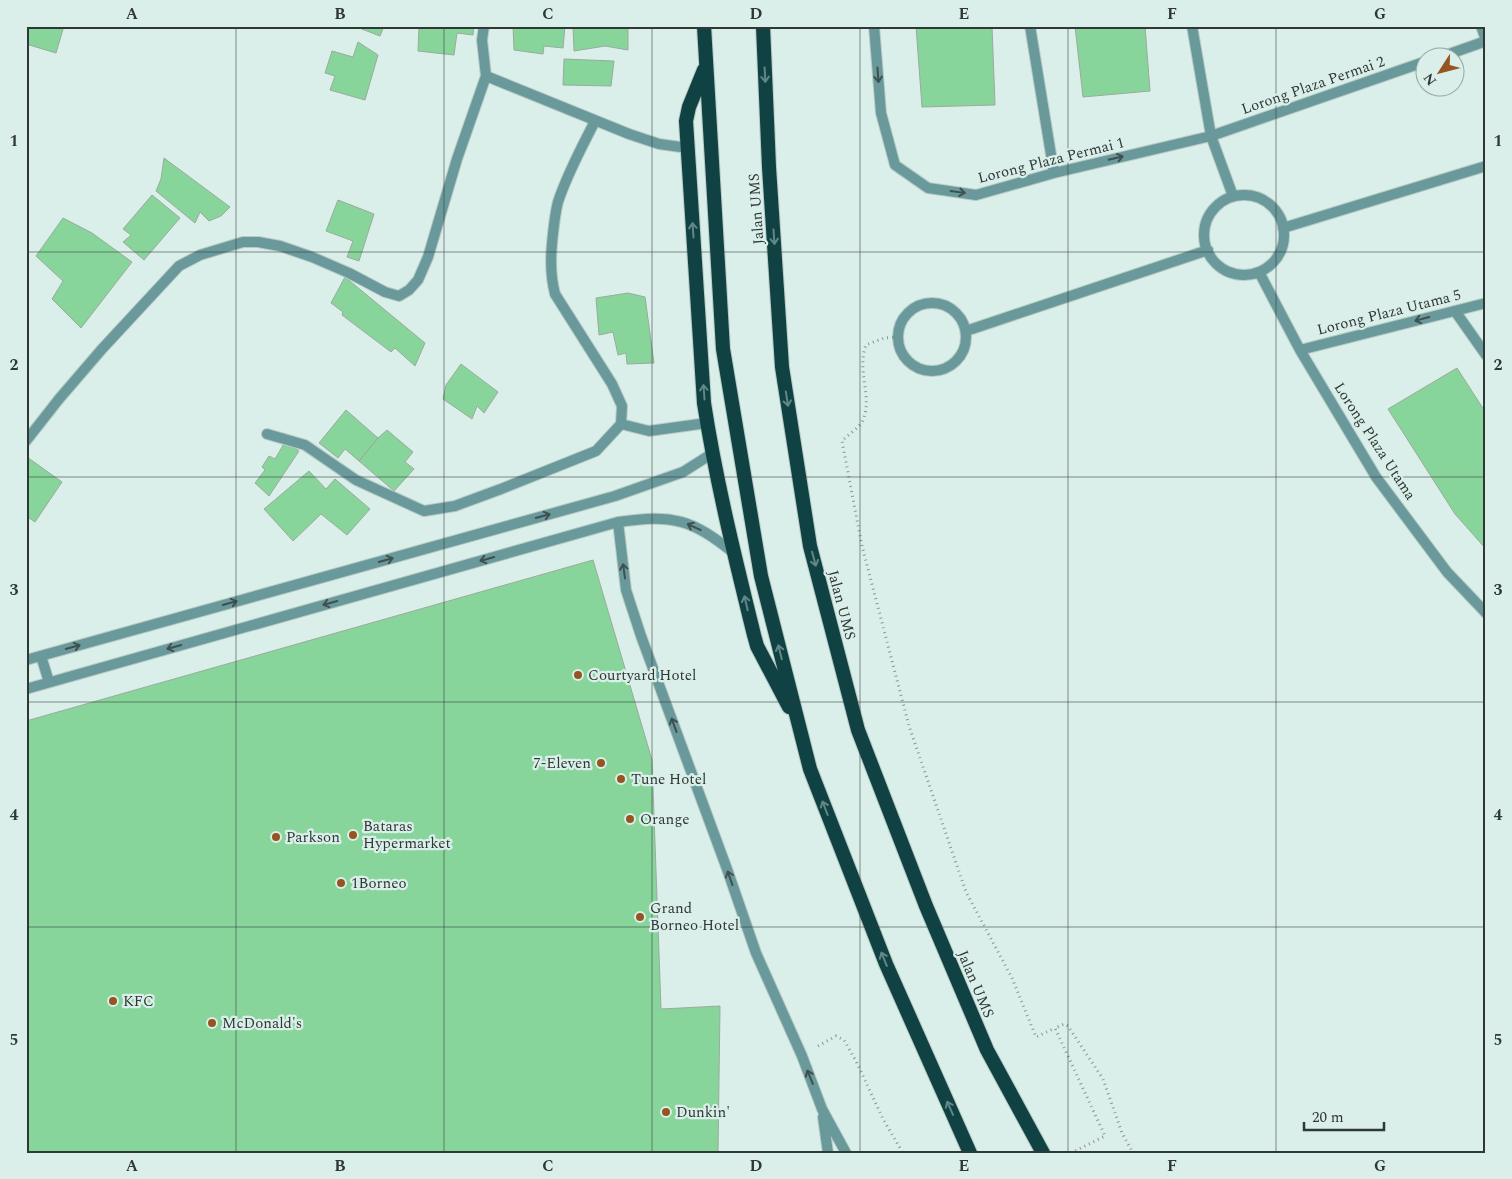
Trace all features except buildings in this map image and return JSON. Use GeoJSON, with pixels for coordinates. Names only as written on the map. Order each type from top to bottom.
{"type":"FeatureCollection","features":[{"type":"Feature","properties":{"kind":"highway"},"geometry":{"type":"LineString","coordinates":[[704,26],[723,349],[761,576],[810,769],[886,964],[970,1153]]}},
{"type":"Feature","properties":{"kind":"highway","name":"Jalan UMS"},"geometry":{"type":"LineString","coordinates":[[763,26],[782,367],[810,546],[858,730],[926,906],[987,1050],[1043,1153]]}},
{"type":"Feature","properties":{"kind":"highway"},"geometry":{"type":"LineString","coordinates":[[705,65],[689,107],[686,121],[704,403],[722,504],[757,646],[799,728]]}},
{"type":"Feature","properties":{"kind":"street"},"geometry":{"type":"LineString","coordinates":[[26,442],[89,363],[179,266],[200,255],[242,242],[265,243],[312,257],[385,292],[399,296],[409,290],[418,280],[428,258],[457,160],[486,76],[482,40],[484,26]]}},
{"type":"Feature","properties":{"kind":"street","name":"Lorong Plaza Permai 1"},"geometry":{"type":"LineString","coordinates":[[874,26],[881,113],[895,165],[928,188],[976,195],[1054,173],[1212,136]]}},
{"type":"Feature","properties":{"kind":"street"},"geometry":{"type":"LineString","coordinates":[[1030,26],[1054,173]]}},
{"type":"Feature","properties":{"kind":"street"},"geometry":{"type":"LineString","coordinates":[[1192,26],[1212,136],[1233,196]]}},
{"type":"Feature","properties":{"kind":"street"},"geometry":{"type":"LineString","coordinates":[[1464,49],[1486,41],[1481,26]]}},
{"type":"Feature","properties":{"kind":"street","name":"Lorong Plaza Permai 2"},"geometry":{"type":"LineString","coordinates":[[1212,136],[1414,65]]}},
{"type":"Feature","properties":{"kind":"street"},"geometry":{"type":"LineString","coordinates":[[486,76],[595,121],[659,144],[688,148]]}},
{"type":"Feature","properties":{"kind":"street"},"geometry":{"type":"LineString","coordinates":[[267,434],[305,445],[356,480],[424,511],[455,506],[596,451],[621,424],[622,406],[612,384],[555,294],[550,266],[558,204],[574,164],[595,121]]}},
{"type":"Feature","properties":{"kind":"street"},"geometry":{"type":"LineString","coordinates":[[1283,228],[1486,166]]}},
{"type":"Feature","properties":{"kind":"street"},"geometry":{"type":"LineString","coordinates":[[1246,195],[1259,198],[1271,205],[1279,216],[1283,228],[1283,242],[1279,254],[1270,265],[1259,272],[1247,274],[1223,269],[1208,250],[1204,237],[1206,224],[1212,211],[1221,202],[1233,196],[1246,195]]}},
{"type":"Feature","properties":{"kind":"street"},"geometry":{"type":"LineString","coordinates":[[966,331],[1208,250]]}},
{"type":"Feature","properties":{"kind":"street","name":"Lorong Plaza Utama"},"geometry":{"type":"LineString","coordinates":[[1259,272],[1300,350],[1376,477],[1447,572],[1486,613]]}},
{"type":"Feature","properties":{"kind":"street"},"geometry":{"type":"LineString","coordinates":[[935,303],[955,312],[962,320],[966,331],[963,353],[956,362],[946,368],[935,371],[924,370],[914,366],[900,348],[898,337],[900,326],[905,316],[924,304],[935,303]]}},
{"type":"Feature","properties":{"kind":"street","name":"Lorong Plaza Utama 5"},"geometry":{"type":"LineString","coordinates":[[1300,350],[1486,303]]}},
{"type":"Feature","properties":{"kind":"street"},"geometry":{"type":"LineString","coordinates":[[1455,310],[1486,355]]}},
{"type":"Feature","properties":{"kind":"street"},"geometry":{"type":"LineString","coordinates":[[621,424],[649,431],[707,424]]}},
{"type":"Feature","properties":{"kind":"street"},"geometry":{"type":"LineString","coordinates":[[26,660],[615,496],[683,472],[712,453]]}},
{"type":"Feature","properties":{"kind":"street"},"geometry":{"type":"LineString","coordinates":[[26,689],[618,522],[644,518],[673,519],[691,525],[713,537],[735,554]]}},
{"type":"Feature","properties":{"kind":"street"},"geometry":{"type":"LineString","coordinates":[[618,522],[626,590],[641,636],[727,868],[756,953],[802,1056],[822,1109],[846,1153]]}},
{"type":"Feature","properties":{"kind":"street"},"geometry":{"type":"LineString","coordinates":[[42,656],[49,682]]}},
{"type":"Feature","properties":{"kind":"street"},"geometry":{"type":"LineString","coordinates":[[822,1109],[828,1153]]}},
{"type":"Feature","properties":{"kind":"path"},"geometry":{"type":"LineString","coordinates":[[898,337],[884,338],[866,345],[862,362],[866,407],[861,423],[842,441],[862,546],[909,726],[966,892],[1012,978],[1036,1037],[1064,1024],[1068,1026],[1103,1079],[1122,1133],[1133,1153]]}},
{"type":"Feature","properties":{"kind":"path"},"geometry":{"type":"LineString","coordinates":[[1055,1028],[1105,1136],[1071,1153]]}},
{"type":"Feature","properties":{"kind":"path"},"geometry":{"type":"LineString","coordinates":[[802,1056],[836,1036],[844,1040],[883,1119],[903,1153]]}},
{"type":"Feature","properties":{"kind":"place","name":"Courtyard Hotel"},"geometry":{"type":"Point","coordinates":[578,675]}},
{"type":"Feature","properties":{"kind":"place","name":"7-Eleven"},"geometry":{"type":"Point","coordinates":[601,763]}},
{"type":"Feature","properties":{"kind":"place","name":"Tune Hotel"},"geometry":{"type":"Point","coordinates":[621,779]}},
{"type":"Feature","properties":{"kind":"place","name":"Orange"},"geometry":{"type":"Point","coordinates":[630,819]}},
{"type":"Feature","properties":{"kind":"place","name":"Bataras Hypermarket"},"geometry":{"type":"Point","coordinates":[353,835]}},
{"type":"Feature","properties":{"kind":"place","name":"Parkson"},"geometry":{"type":"Point","coordinates":[276,837]}},
{"type":"Feature","properties":{"kind":"place","name":"1Borneo"},"geometry":{"type":"Point","coordinates":[341,883]}},
{"type":"Feature","properties":{"kind":"place","name":"Grand Borneo Hotel"},"geometry":{"type":"Point","coordinates":[640,917]}},
{"type":"Feature","properties":{"kind":"place","name":"KFC"},"geometry":{"type":"Point","coordinates":[113,1001]}},
{"type":"Feature","properties":{"kind":"place","name":"McDonald's"},"geometry":{"type":"Point","coordinates":[212,1023]}},
{"type":"Feature","properties":{"kind":"place","name":"Dunkin'"},"geometry":{"type":"Point","coordinates":[666,1112]}}]}
